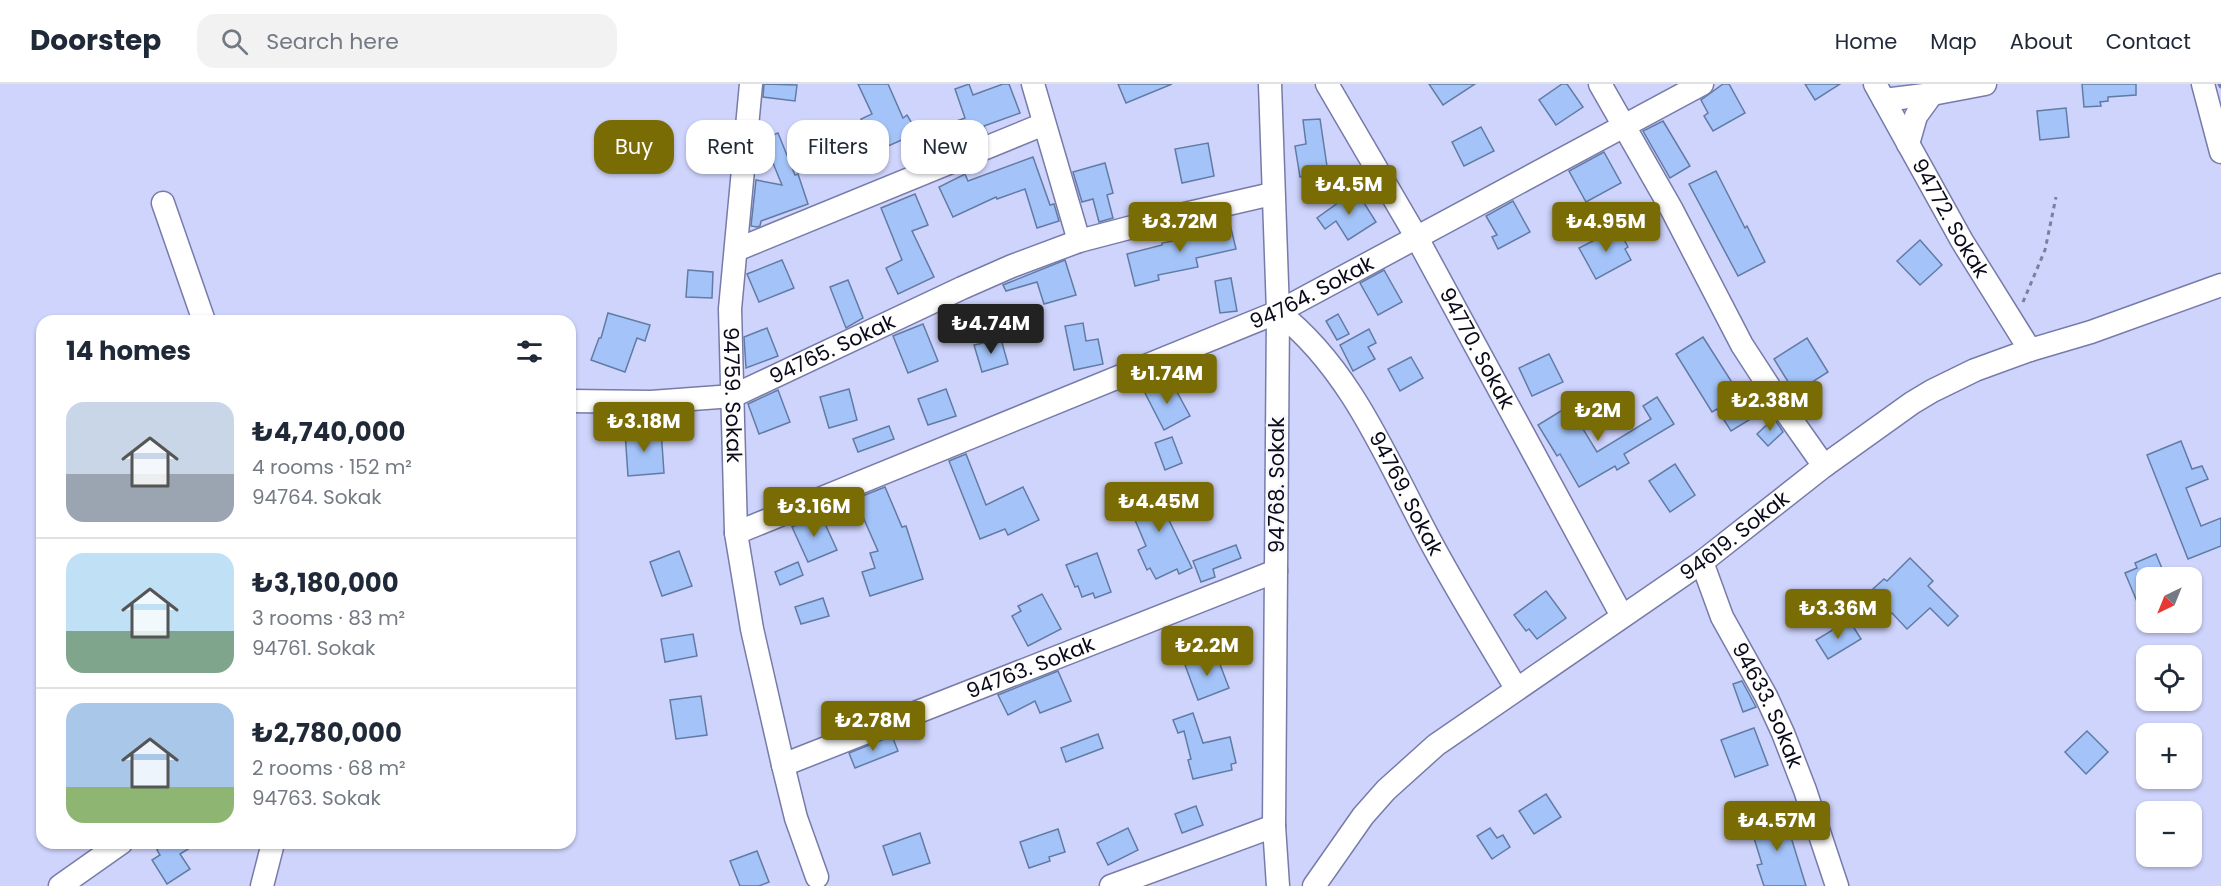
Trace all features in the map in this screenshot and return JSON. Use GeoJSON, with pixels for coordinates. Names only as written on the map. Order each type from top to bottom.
{"type":"FeatureCollection","features":[{"type":"Feature","properties":{"kind":"street","name":"94759. Sokak"},"geometry":{"type":"LineString","coordinates":[[751,84],[730,309],[736,533],[752,628],[783,765],[816,883]]}},
{"type":"Feature","properties":{"kind":"street"},"geometry":{"type":"LineString","coordinates":[[1033,84],[1080,241]]}},
{"type":"Feature","properties":{"kind":"street","name":"94768. Sokak"},"geometry":{"type":"LineString","coordinates":[[1270,84],[1272,194],[1278,312],[1274,826],[1278,886]]}},
{"type":"Feature","properties":{"kind":"street","name":"94770. Sokak"},"geometry":{"type":"LineString","coordinates":[[1327,84],[1416,238],[1622,616]]}},
{"type":"Feature","properties":{"kind":"street"},"geometry":{"type":"LineString","coordinates":[[1600,84],[1672,210],[1742,345],[1824,466]]}},
{"type":"Feature","properties":{"kind":"street","name":"94764. Sokak"},"geometry":{"type":"LineString","coordinates":[[736,533],[1278,312],[1702,84]]}},
{"type":"Feature","properties":{"kind":"street"},"geometry":{"type":"LineString","coordinates":[[1879,92],[1932,94],[1985,84]]}},
{"type":"Feature","properties":{"kind":"street"},"geometry":{"type":"LineString","coordinates":[[2203,84],[2221,152]]}},
{"type":"Feature","properties":{"kind":"street","name":"94772. Sokak"},"geometry":{"type":"LineString","coordinates":[[1879,92],[1962,241],[2030,350]]}},
{"type":"Feature","properties":{"kind":"street"},"geometry":{"type":"LineString","coordinates":[[1908,144],[1916,116],[1932,94]]}},
{"type":"Feature","properties":{"kind":"street"},"geometry":{"type":"LineString","coordinates":[[736,250],[1044,124]]}},
{"type":"Feature","properties":{"kind":"street","name":"94765. Sokak"},"geometry":{"type":"LineString","coordinates":[[732,396],[972,284],[1080,241],[1272,194]]}},
{"type":"Feature","properties":{"kind":"street"},"geometry":{"type":"LineString","coordinates":[[163,203],[202,315]]}},
{"type":"Feature","properties":{"kind":"street","name":"94619. Sokak"},"geometry":{"type":"LineString","coordinates":[[1314,886],[1352,831],[1386,790],[1436,745],[1702,562],[1824,466],[1932,390],[1975,370],[2030,350],[2091,332],[2221,285]]}},
{"type":"Feature","properties":{"kind":"street","name":"94769. Sokak"},"geometry":{"type":"LineString","coordinates":[[1278,312],[1300,329],[1334,370],[1369,425],[1433,547],[1516,688]]}},
{"type":"Feature","properties":{"kind":"street"},"geometry":{"type":"LineString","coordinates":[[576,401],[651,402],[732,396]]}},
{"type":"Feature","properties":{"kind":"street","name":"94633. Sokak"},"geometry":{"type":"LineString","coordinates":[[1702,562],[1727,626],[1766,696],[1783,733],[1837,886]]}},
{"type":"Feature","properties":{"kind":"street","name":"94763. Sokak"},"geometry":{"type":"LineString","coordinates":[[783,765],[1276,571]]}},
{"type":"Feature","properties":{"kind":"street"},"geometry":{"type":"LineString","coordinates":[[1111,886],[1274,826]]}},
{"type":"Feature","properties":{"kind":"street"},"geometry":{"type":"LineString","coordinates":[[60,886],[112,849]]}},
{"type":"Feature","properties":{"kind":"street"},"geometry":{"type":"LineString","coordinates":[[262,886],[271,849]]}},
{"type":"Feature","properties":{"kind":"path"},"geometry":{"type":"LineString","coordinates":[[2014,323],[2045,250],[2056,197]]}},
{"type":"Feature","properties":{"kind":"building"},"geometry":{"type":"Polygon","coordinates":[[[764,84],[797,85],[795,101],[763,97],[764,84]]]}},
{"type":"Feature","properties":{"kind":"building"},"geometry":{"type":"Polygon","coordinates":[[[858,84],[888,84],[903,118],[907,115],[910,120],[901,120],[901,140],[889,146],[889,120],[862,120],[872,114],[858,84]]]}},
{"type":"Feature","properties":{"kind":"building"},"geometry":{"type":"Polygon","coordinates":[[[969,84],[973,95],[1009,84],[1020,113],[988,125],[988,120],[960,120],[965,118],[955,89],[969,84]]]}},
{"type":"Feature","properties":{"kind":"building"},"geometry":{"type":"Polygon","coordinates":[[[1118,84],[1172,84],[1126,103],[1118,84]]]}},
{"type":"Feature","properties":{"kind":"building"},"geometry":{"type":"Polygon","coordinates":[[[1429,84],[1475,84],[1443,105],[1429,84]]]}},
{"type":"Feature","properties":{"kind":"building"},"geometry":{"type":"Polygon","coordinates":[[[1562,84],[1567,84],[1583,107],[1556,125],[1539,100],[1562,84]]]}},
{"type":"Feature","properties":{"kind":"building"},"geometry":{"type":"Polygon","coordinates":[[[1723,84],[1729,84],[1745,113],[1713,131],[1704,116],[1708,113],[1701,100],[1723,84]]]}},
{"type":"Feature","properties":{"kind":"building"},"geometry":{"type":"Polygon","coordinates":[[[1805,84],[1840,84],[1815,100],[1805,84]]]}},
{"type":"Feature","properties":{"kind":"building"},"geometry":{"type":"Polygon","coordinates":[[[2082,84],[2136,84],[2136,95],[2108,97],[2108,101],[2100,102],[2101,106],[2084,107],[2082,84]]]}},
{"type":"Feature","properties":{"kind":"building"},"geometry":{"type":"Polygon","coordinates":[[[2066,108],[2069,137],[2040,140],[2037,111],[2066,108]]]}},
{"type":"Feature","properties":{"kind":"building"},"geometry":{"type":"Polygon","coordinates":[[[1320,119],[1328,173],[1300,177],[1295,146],[1306,144],[1303,120],[1320,119]]]}},
{"type":"Feature","properties":{"kind":"building"},"geometry":{"type":"Polygon","coordinates":[[[1663,121],[1690,166],[1670,178],[1643,131],[1663,121]]]}},
{"type":"Feature","properties":{"kind":"building"},"geometry":{"type":"Polygon","coordinates":[[[1481,127],[1494,151],[1464,166],[1452,142],[1481,127]]]}},
{"type":"Feature","properties":{"kind":"building"},"geometry":{"type":"Polygon","coordinates":[[[778,133],[787,155],[787,174],[798,174],[808,204],[761,221],[760,226],[751,226],[756,180],[782,185],[775,168],[775,134],[778,133]]]}},
{"type":"Feature","properties":{"kind":"building"},"geometry":{"type":"Polygon","coordinates":[[[1208,143],[1214,176],[1182,183],[1175,149],[1208,143]]]}},
{"type":"Feature","properties":{"kind":"building"},"geometry":{"type":"Polygon","coordinates":[[[1604,152],[1621,183],[1586,202],[1569,171],[1604,152]]]}},
{"type":"Feature","properties":{"kind":"building"},"geometry":{"type":"Polygon","coordinates":[[[1033,157],[1050,205],[1054,204],[1059,221],[1037,228],[1025,189],[997,199],[996,197],[953,217],[939,187],[965,174],[968,181],[1033,157]]]}},
{"type":"Feature","properties":{"kind":"building"},"geometry":{"type":"Polygon","coordinates":[[[1105,163],[1113,193],[1107,195],[1113,218],[1099,222],[1093,199],[1082,202],[1073,172],[1105,163]]]}},
{"type":"Feature","properties":{"kind":"building"},"geometry":{"type":"Polygon","coordinates":[[[1716,171],[1765,262],[1738,276],[1689,184],[1716,171]]]}},
{"type":"Feature","properties":{"kind":"building"},"geometry":{"type":"Polygon","coordinates":[[[1356,190],[1376,222],[1348,240],[1336,221],[1325,229],[1317,218],[1356,190]]]}},
{"type":"Feature","properties":{"kind":"building"},"geometry":{"type":"Polygon","coordinates":[[[915,194],[928,225],[912,231],[934,277],[898,294],[886,268],[902,260],[881,208],[915,194]]]}},
{"type":"Feature","properties":{"kind":"building"},"geometry":{"type":"Polygon","coordinates":[[[1513,201],[1530,232],[1498,249],[1492,237],[1497,235],[1486,216],[1513,201]]]}},
{"type":"Feature","properties":{"kind":"building"},"geometry":{"type":"Polygon","coordinates":[[[1229,220],[1236,249],[1196,258],[1198,267],[1158,275],[1159,280],[1135,286],[1127,254],[1162,245],[1162,243],[1204,235],[1203,227],[1229,220]]]}},
{"type":"Feature","properties":{"kind":"building"},"geometry":{"type":"Polygon","coordinates":[[[1618,228],[1628,247],[1625,249],[1631,260],[1596,279],[1579,248],[1618,228]]]}},
{"type":"Feature","properties":{"kind":"building"},"geometry":{"type":"Polygon","coordinates":[[[1920,240],[1942,265],[1920,285],[1897,261],[1920,240]]]}},
{"type":"Feature","properties":{"kind":"building"},"geometry":{"type":"Polygon","coordinates":[[[782,260],[794,288],[759,302],[747,274],[782,260]]]}},
{"type":"Feature","properties":{"kind":"building"},"geometry":{"type":"Polygon","coordinates":[[[1065,260],[1076,295],[1044,304],[1037,282],[1006,291],[1003,285],[1065,260]]]}},
{"type":"Feature","properties":{"kind":"building"},"geometry":{"type":"Polygon","coordinates":[[[688,270],[713,272],[712,298],[686,297],[688,270]]]}},
{"type":"Feature","properties":{"kind":"building"},"geometry":{"type":"Polygon","coordinates":[[[1384,270],[1402,302],[1378,315],[1360,283],[1384,270]]]}},
{"type":"Feature","properties":{"kind":"building"},"geometry":{"type":"Polygon","coordinates":[[[1231,278],[1237,311],[1220,313],[1215,281],[1231,278]]]}},
{"type":"Feature","properties":{"kind":"building"},"geometry":{"type":"Polygon","coordinates":[[[848,280],[863,318],[846,328],[830,287],[848,280]]]}},
{"type":"Feature","properties":{"kind":"building"},"geometry":{"type":"Polygon","coordinates":[[[608,313],[650,325],[645,341],[637,338],[625,372],[591,360],[599,338],[601,338],[608,313]]]}},
{"type":"Feature","properties":{"kind":"building"},"geometry":{"type":"Polygon","coordinates":[[[1338,314],[1349,334],[1337,340],[1326,321],[1338,314]]]}},
{"type":"Feature","properties":{"kind":"building"},"geometry":{"type":"Polygon","coordinates":[[[1083,323],[1086,341],[1098,339],[1103,364],[1074,370],[1065,326],[1083,323]]]}},
{"type":"Feature","properties":{"kind":"building"},"geometry":{"type":"Polygon","coordinates":[[[923,324],[938,361],[908,373],[893,336],[923,324]]]}},
{"type":"Feature","properties":{"kind":"building"},"geometry":{"type":"Polygon","coordinates":[[[767,328],[778,356],[746,368],[744,337],[767,328]]]}},
{"type":"Feature","properties":{"kind":"building"},"geometry":{"type":"Polygon","coordinates":[[[1369,329],[1376,343],[1368,347],[1375,359],[1353,371],[1340,345],[1369,329]]]}},
{"type":"Feature","properties":{"kind":"building"},"geometry":{"type":"Polygon","coordinates":[[[1703,337],[1754,417],[1731,431],[1717,409],[1712,412],[1676,354],[1703,337]]]}},
{"type":"Feature","properties":{"kind":"building"},"geometry":{"type":"Polygon","coordinates":[[[1807,338],[1828,372],[1795,393],[1774,359],[1807,338]]]}},
{"type":"Feature","properties":{"kind":"building"},"geometry":{"type":"Polygon","coordinates":[[[1001,339],[1008,364],[982,372],[974,345],[1001,339]]]}},
{"type":"Feature","properties":{"kind":"building"},"geometry":{"type":"Polygon","coordinates":[[[1549,354],[1563,382],[1532,396],[1519,368],[1549,354]]]}},
{"type":"Feature","properties":{"kind":"building"},"geometry":{"type":"Polygon","coordinates":[[[1411,357],[1423,378],[1400,391],[1388,369],[1411,357]]]}},
{"type":"Feature","properties":{"kind":"building"},"geometry":{"type":"Polygon","coordinates":[[[1170,379],[1190,416],[1164,430],[1145,393],[1170,379]]]}},
{"type":"Feature","properties":{"kind":"building"},"geometry":{"type":"Polygon","coordinates":[[[849,389],[857,420],[829,428],[820,397],[849,389]]]}},
{"type":"Feature","properties":{"kind":"building"},"geometry":{"type":"Polygon","coordinates":[[[946,389],[956,416],[928,425],[918,399],[946,389]]]}},
{"type":"Feature","properties":{"kind":"building"},"geometry":{"type":"Polygon","coordinates":[[[778,390],[790,422],[759,434],[748,404],[778,390]]]}},
{"type":"Feature","properties":{"kind":"building"},"geometry":{"type":"Polygon","coordinates":[[[1657,397],[1674,424],[1624,454],[1629,463],[1617,470],[1615,466],[1579,487],[1560,454],[1557,456],[1538,425],[1569,406],[1597,452],[1651,419],[1643,406],[1657,397]]]}},
{"type":"Feature","properties":{"kind":"building"},"geometry":{"type":"Polygon","coordinates":[[[1774,418],[1783,432],[1768,446],[1757,434],[1774,418]]]}},
{"type":"Feature","properties":{"kind":"building"},"geometry":{"type":"Polygon","coordinates":[[[889,426],[894,439],[858,452],[853,439],[889,426]]]}},
{"type":"Feature","properties":{"kind":"building"},"geometry":{"type":"Polygon","coordinates":[[[661,430],[664,473],[628,476],[625,432],[661,430]]]}},
{"type":"Feature","properties":{"kind":"building"},"geometry":{"type":"Polygon","coordinates":[[[1172,437],[1182,463],[1165,470],[1155,443],[1172,437]]]}},
{"type":"Feature","properties":{"kind":"building"},"geometry":{"type":"Polygon","coordinates":[[[2181,441],[2192,469],[2202,466],[2208,479],[2186,488],[2201,526],[2221,518],[2221,546],[2188,559],[2147,455],[2181,441]]]}},
{"type":"Feature","properties":{"kind":"building"},"geometry":{"type":"Polygon","coordinates":[[[966,454],[986,505],[1023,487],[1039,520],[1008,535],[1005,529],[980,539],[949,461],[966,454]]]}},
{"type":"Feature","properties":{"kind":"building"},"geometry":{"type":"Polygon","coordinates":[[[1675,464],[1695,495],[1670,512],[1649,481],[1675,464]]]}},
{"type":"Feature","properties":{"kind":"building"},"geometry":{"type":"Polygon","coordinates":[[[1169,485],[1178,509],[1166,514],[1192,568],[1179,574],[1177,569],[1156,579],[1150,568],[1147,570],[1138,550],[1146,546],[1127,501],[1169,485]]]}},
{"type":"Feature","properties":{"kind":"building"},"geometry":{"type":"Polygon","coordinates":[[[885,487],[902,527],[906,526],[923,579],[870,596],[862,572],[875,568],[870,553],[878,551],[855,499],[885,487]]]}},
{"type":"Feature","properties":{"kind":"building"},"geometry":{"type":"Polygon","coordinates":[[[821,515],[837,550],[808,562],[792,527],[821,515]]]}},
{"type":"Feature","properties":{"kind":"building"},"geometry":{"type":"Polygon","coordinates":[[[1236,545],[1241,558],[1213,569],[1215,577],[1201,582],[1193,561],[1236,545]]]}},
{"type":"Feature","properties":{"kind":"building"},"geometry":{"type":"Polygon","coordinates":[[[679,551],[692,586],[662,596],[650,562],[679,551]]]}},
{"type":"Feature","properties":{"kind":"building"},"geometry":{"type":"Polygon","coordinates":[[[1097,553],[1111,592],[1095,598],[1093,593],[1082,597],[1066,565],[1097,553]]]}},
{"type":"Feature","properties":{"kind":"building"},"geometry":{"type":"Polygon","coordinates":[[[2156,554],[2161,567],[2137,567],[2135,563],[2156,554]]]}},
{"type":"Feature","properties":{"kind":"building"},"geometry":{"type":"Polygon","coordinates":[[[1910,558],[1933,581],[1928,586],[1958,616],[1948,626],[1930,608],[1907,629],[1892,613],[1885,620],[1864,597],[1884,579],[1887,581],[1910,558]]]}},
{"type":"Feature","properties":{"kind":"building"},"geometry":{"type":"Polygon","coordinates":[[[798,562],[803,575],[780,585],[775,572],[798,562]]]}},
{"type":"Feature","properties":{"kind":"building"},"geometry":{"type":"Polygon","coordinates":[[[2136,568],[2136,599],[2125,573],[2136,568]]]}},
{"type":"Feature","properties":{"kind":"building"},"geometry":{"type":"Polygon","coordinates":[[[1546,591],[1566,618],[1537,639],[1529,629],[1526,631],[1514,615],[1546,591]]]}},
{"type":"Feature","properties":{"kind":"building"},"geometry":{"type":"Polygon","coordinates":[[[1042,594],[1061,629],[1028,646],[1012,616],[1021,611],[1018,606],[1042,594]]]}},
{"type":"Feature","properties":{"kind":"building"},"geometry":{"type":"Polygon","coordinates":[[[823,598],[829,616],[801,624],[795,607],[823,598]]]}},
{"type":"Feature","properties":{"kind":"building"},"geometry":{"type":"Polygon","coordinates":[[[1849,620],[1861,639],[1828,659],[1816,640],[1849,620]]]}},
{"type":"Feature","properties":{"kind":"building"},"geometry":{"type":"Polygon","coordinates":[[[693,634],[697,656],[665,662],[661,639],[693,634]]]}},
{"type":"Feature","properties":{"kind":"building"},"geometry":{"type":"Polygon","coordinates":[[[1216,654],[1229,688],[1198,700],[1185,665],[1216,654]]]}},
{"type":"Feature","properties":{"kind":"building"},"geometry":{"type":"Polygon","coordinates":[[[1058,671],[1071,701],[1040,713],[1035,701],[1008,715],[998,695],[1058,671]]]}},
{"type":"Feature","properties":{"kind":"building"},"geometry":{"type":"Polygon","coordinates":[[[1742,681],[1756,707],[1743,712],[1733,684],[1742,681]]]}},
{"type":"Feature","properties":{"kind":"building"},"geometry":{"type":"Polygon","coordinates":[[[701,696],[707,735],[676,739],[670,700],[701,696]]]}},
{"type":"Feature","properties":{"kind":"building"},"geometry":{"type":"Polygon","coordinates":[[[1193,713],[1203,743],[1230,737],[1236,763],[1231,764],[1232,770],[1193,779],[1184,731],[1178,733],[1173,720],[1193,713]]]}},
{"type":"Feature","properties":{"kind":"building"},"geometry":{"type":"Polygon","coordinates":[[[1754,728],[1768,765],[1735,777],[1721,740],[1754,728]]]}},
{"type":"Feature","properties":{"kind":"building"},"geometry":{"type":"Polygon","coordinates":[[[2087,731],[2108,752],[2086,774],[2065,752],[2087,731]]]}},
{"type":"Feature","properties":{"kind":"building"},"geometry":{"type":"Polygon","coordinates":[[[1098,734],[1103,748],[1066,762],[1061,748],[1098,734]]]}},
{"type":"Feature","properties":{"kind":"building"},"geometry":{"type":"Polygon","coordinates":[[[892,736],[898,751],[855,768],[849,753],[892,736]]]}},
{"type":"Feature","properties":{"kind":"building"},"geometry":{"type":"Polygon","coordinates":[[[1546,794],[1561,817],[1534,834],[1519,811],[1546,794]]]}},
{"type":"Feature","properties":{"kind":"building"},"geometry":{"type":"Polygon","coordinates":[[[1196,806],[1203,825],[1182,833],[1175,814],[1196,806]]]}},
{"type":"Feature","properties":{"kind":"building"},"geometry":{"type":"Polygon","coordinates":[[[1783,811],[1806,886],[1764,886],[1757,865],[1762,864],[1749,822],[1783,811]]]}},
{"type":"Feature","properties":{"kind":"building"},"geometry":{"type":"Polygon","coordinates":[[[1128,828],[1138,850],[1108,865],[1097,843],[1128,828]]]}},
{"type":"Feature","properties":{"kind":"building"},"geometry":{"type":"Polygon","coordinates":[[[1490,828],[1497,838],[1503,835],[1510,847],[1492,859],[1477,836],[1490,828]]]}},
{"type":"Feature","properties":{"kind":"building"},"geometry":{"type":"Polygon","coordinates":[[[1058,829],[1065,852],[1049,857],[1050,861],[1029,868],[1020,842],[1058,829]]]}},
{"type":"Feature","properties":{"kind":"building"},"geometry":{"type":"Polygon","coordinates":[[[920,833],[930,863],[893,875],[883,846],[920,833]]]}},
{"type":"Feature","properties":{"kind":"building"},"geometry":{"type":"Polygon","coordinates":[[[188,849],[180,854],[190,869],[167,884],[152,860],[160,855],[157,850],[188,849]]]}},
{"type":"Feature","properties":{"kind":"building"},"geometry":{"type":"Polygon","coordinates":[[[757,851],[769,882],[759,886],[740,886],[730,861],[757,851]]]}}]}
